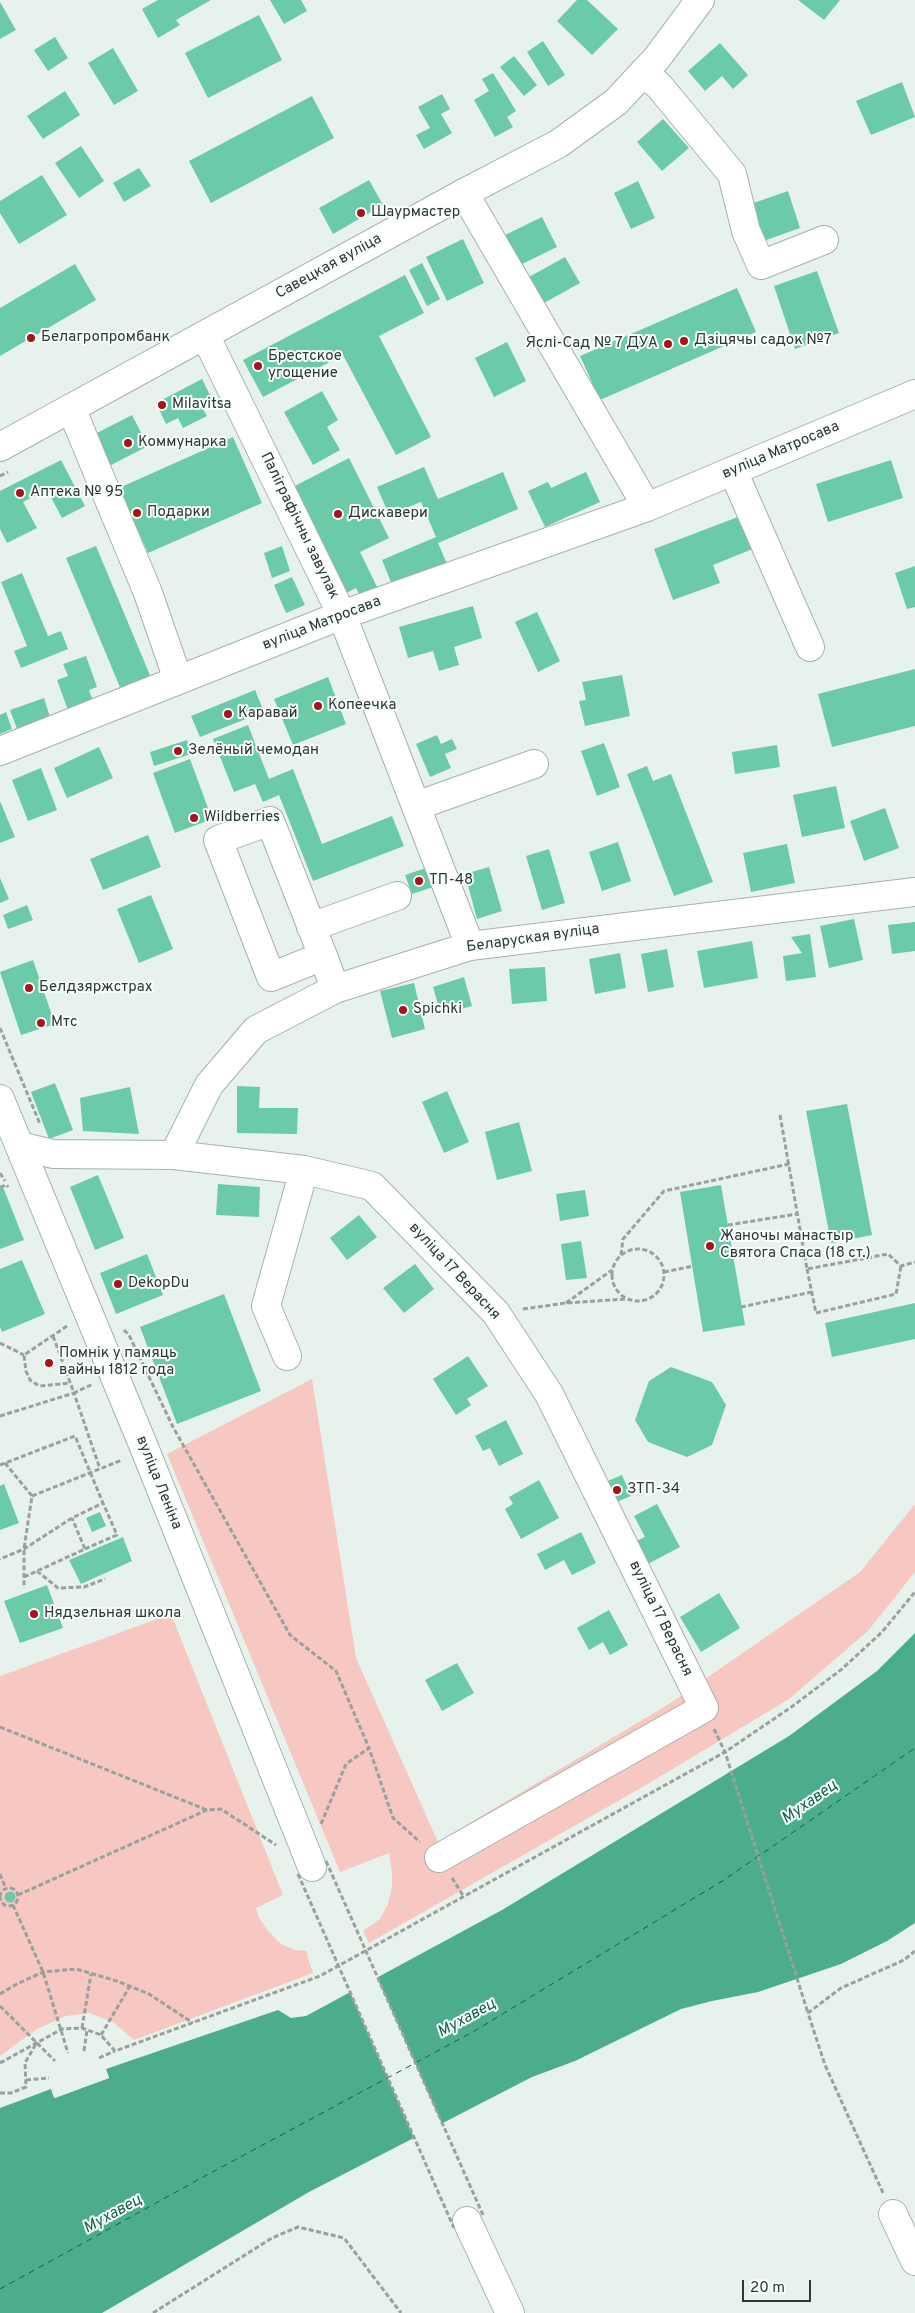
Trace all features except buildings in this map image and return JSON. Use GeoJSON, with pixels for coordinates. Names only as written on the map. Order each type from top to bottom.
{"type":"FeatureCollection","features":[{"type":"Feature","properties":{"kind":"street","name":"Савецкая вуліца"},"geometry":{"type":"LineString","coordinates":[[0,447],[464,192],[558,144],[616,102],[657,58],[700,0]]}},
{"type":"Feature","properties":{"kind":"street"},"geometry":{"type":"LineString","coordinates":[[644,72],[660,87],[732,174],[746,231],[761,265],[824,240]]}},
{"type":"Feature","properties":{"kind":"street"},"geometry":{"type":"LineString","coordinates":[[464,192],[647,507]]}},
{"type":"Feature","properties":{"kind":"street","name":"Паліграфічны завулак"},"geometry":{"type":"LineString","coordinates":[[205,335],[342,615],[470,946]]}},
{"type":"Feature","properties":{"kind":"street","name":"вуліца Матросава"},"geometry":{"type":"LineString","coordinates":[[0,751],[342,615],[647,507],[915,394]]}},
{"type":"Feature","properties":{"kind":"street"},"geometry":{"type":"LineString","coordinates":[[71,408],[148,593],[176,674],[175,680]]}},
{"type":"Feature","properties":{"kind":"street"},"geometry":{"type":"LineString","coordinates":[[733,472],[810,646]]}},
{"type":"Feature","properties":{"kind":"street"},"geometry":{"type":"LineString","coordinates":[[416,806],[534,764]]}},
{"type":"Feature","properties":{"kind":"street"},"geometry":{"type":"LineString","coordinates":[[323,956],[271,977],[218,840],[270,821],[323,956],[335,989]]}},
{"type":"Feature","properties":{"kind":"street","name":"Беларуская вуліца"},"geometry":{"type":"LineString","coordinates":[[174,1155],[209,1085],[256,1030],[335,989],[470,946],[915,892]]}},
{"type":"Feature","properties":{"kind":"street"},"geometry":{"type":"LineString","coordinates":[[311,927],[397,896]]}},
{"type":"Feature","properties":{"kind":"street","name":"вуліца Леніна"},"geometry":{"type":"LineString","coordinates":[[0,1099],[10,1147],[153,1470],[312,1867]]}},
{"type":"Feature","properties":{"kind":"street","name":"вуліца 17 Верасня"},"geometry":{"type":"LineString","coordinates":[[10,1147],[53,1154],[174,1155],[304,1170],[372,1186],[496,1313],[549,1394],[704,1708],[439,1858]]}},
{"type":"Feature","properties":{"kind":"street"},"geometry":{"type":"LineString","coordinates":[[287,1356],[266,1306],[304,1170]]}},
{"type":"Feature","properties":{"kind":"street"},"geometry":{"type":"LineString","coordinates":[[893,2214],[915,2261]]}},
{"type":"Feature","properties":{"kind":"street"},"geometry":{"type":"LineString","coordinates":[[468,2221],[510,2313]]}},
{"type":"Feature","properties":{"kind":"path"},"geometry":{"type":"LineString","coordinates":[[780,1115],[816,1313],[896,1294],[901,1266]]}},
{"type":"Feature","properties":{"kind":"path"},"geometry":{"type":"LineString","coordinates":[[566,1303],[612,1270],[621,1255],[623,1239],[664,1191],[789,1164]]}},
{"type":"Feature","properties":{"kind":"path"},"geometry":{"type":"LineString","coordinates":[[0,1173],[6,1185]]}},
{"type":"Feature","properties":{"kind":"path"},"geometry":{"type":"LineString","coordinates":[[728,1226],[797,1214]]}},
{"type":"Feature","properties":{"kind":"path"},"geometry":{"type":"LineString","coordinates":[[496,1313],[566,1303],[626,1299],[643,1301],[652,1298],[663,1285],[664,1272],[660,1260],[646,1250],[637,1248],[621,1255]]}},
{"type":"Feature","properties":{"kind":"path"},"geometry":{"type":"LineString","coordinates":[[807,1269],[888,1254],[901,1266]]}},
{"type":"Feature","properties":{"kind":"path"},"geometry":{"type":"LineString","coordinates":[[901,1266],[915,1262]]}},
{"type":"Feature","properties":{"kind":"path"},"geometry":{"type":"LineString","coordinates":[[664,1272],[692,1266]]}},
{"type":"Feature","properties":{"kind":"path"},"geometry":{"type":"LineString","coordinates":[[612,1270],[614,1287],[626,1299]]}},
{"type":"Feature","properties":{"kind":"path"},"geometry":{"type":"LineString","coordinates":[[741,1307],[812,1292]]}},
{"type":"Feature","properties":{"kind":"path"},"geometry":{"type":"LineString","coordinates":[[24,1355],[72,1323]]}},
{"type":"Feature","properties":{"kind":"path"},"geometry":{"type":"LineString","coordinates":[[119,1324],[129,1335],[173,1427],[290,1635],[336,1671],[369,1748],[393,1818],[439,1858],[464,1897]]}},
{"type":"Feature","properties":{"kind":"path"},"geometry":{"type":"LineString","coordinates":[[53,1336],[100,1470]]}},
{"type":"Feature","properties":{"kind":"path"},"geometry":{"type":"LineString","coordinates":[[0,1343],[24,1355]]}},
{"type":"Feature","properties":{"kind":"path"},"geometry":{"type":"LineString","coordinates":[[24,1355],[26,1371],[30,1380],[39,1386],[70,1383]]}},
{"type":"Feature","properties":{"kind":"path"},"geometry":{"type":"LineString","coordinates":[[0,1416],[74,1393],[97,1382]]}},
{"type":"Feature","properties":{"kind":"path"},"geometry":{"type":"LineString","coordinates":[[0,1465],[75,1436],[117,1535],[24,1576]]}},
{"type":"Feature","properties":{"kind":"path"},"geometry":{"type":"LineString","coordinates":[[32,1496],[128,1458]]}},
{"type":"Feature","properties":{"kind":"path"},"geometry":{"type":"LineString","coordinates":[[5,1463],[32,1496],[24,1549],[24,1588]]}},
{"type":"Feature","properties":{"kind":"path"},"geometry":{"type":"LineString","coordinates":[[0,1559],[24,1549],[72,1518],[103,1503]]}},
{"type":"Feature","properties":{"kind":"path"},"geometry":{"type":"LineString","coordinates":[[72,1518],[85,1549]]}},
{"type":"Feature","properties":{"kind":"path"},"geometry":{"type":"LineString","coordinates":[[37,1570],[58,1588],[84,1587],[105,1578]]}},
{"type":"Feature","properties":{"kind":"path"},"geometry":{"type":"LineString","coordinates":[[99,2058],[320,1976],[725,1752],[790,1708],[842,1668],[882,1632],[915,1592]]}},
{"type":"Feature","properties":{"kind":"path"},"geometry":{"type":"LineString","coordinates":[[0,1727],[207,1810]]}},
{"type":"Feature","properties":{"kind":"path"},"geometry":{"type":"LineString","coordinates":[[320,1826],[346,1764],[369,1748]]}},
{"type":"Feature","properties":{"kind":"path"},"geometry":{"type":"LineString","coordinates":[[725,1752],[825,2065],[857,2139],[893,2214]]}},
{"type":"Feature","properties":{"kind":"path"},"geometry":{"type":"LineString","coordinates":[[18,1895],[207,1810],[221,1809],[280,1847]]}},
{"type":"Feature","properties":{"kind":"path"},"geometry":{"type":"LineString","coordinates":[[312,1867],[468,2221]]}},
{"type":"Feature","properties":{"kind":"path"},"geometry":{"type":"LineString","coordinates":[[312,1867],[468,2221]]}},
{"type":"Feature","properties":{"kind":"path"},"geometry":{"type":"LineString","coordinates":[[0,1874],[6,1889]]}},
{"type":"Feature","properties":{"kind":"path"},"geometry":{"type":"LineString","coordinates":[[12,1888],[18,1895],[18,1900],[13,1905],[6,1905],[1,1901],[2,1892],[6,1889],[12,1888]]}},
{"type":"Feature","properties":{"kind":"path"},"geometry":{"type":"LineString","coordinates":[[13,1905],[43,1972],[68,2053]]}},
{"type":"Feature","properties":{"kind":"path"},"geometry":{"type":"LineString","coordinates":[[808,2013],[841,1988],[904,1960],[915,1951]]}},
{"type":"Feature","properties":{"kind":"path"},"geometry":{"type":"LineString","coordinates":[[0,1994],[16,1984],[43,1972],[76,1970],[130,1986],[149,1994],[194,2023]]}},
{"type":"Feature","properties":{"kind":"path"},"geometry":{"type":"LineString","coordinates":[[82,2028],[91,1974]]}},
{"type":"Feature","properties":{"kind":"path"},"geometry":{"type":"LineString","coordinates":[[101,2035],[130,1986]]}},
{"type":"Feature","properties":{"kind":"path"},"geometry":{"type":"LineString","coordinates":[[0,2006],[55,2061]]}},
{"type":"Feature","properties":{"kind":"path"},"geometry":{"type":"LineString","coordinates":[[0,2063],[62,2029],[82,2028],[101,2035],[115,2051]]}},
{"type":"Feature","properties":{"kind":"path"},"geometry":{"type":"LineString","coordinates":[[84,2051],[87,2030]]}},
{"type":"Feature","properties":{"kind":"path"},"geometry":{"type":"LineString","coordinates":[[0,2093],[11,2093],[26,2087],[25,2063],[37,2041]]}},
{"type":"Feature","properties":{"kind":"path"},"geometry":{"type":"LineString","coordinates":[[26,2080],[49,2078]]}},
{"type":"Feature","properties":{"kind":"path"},"geometry":{"type":"LineString","coordinates":[[154,2313],[272,2238],[298,2226],[344,2238],[401,2313]]}},
{"type":"Feature","properties":{"kind":"shaded area"},"geometry":{"type":"Polygon","coordinates":[[[312,1379],[356,1658],[438,1842],[669,1704],[860,1572],[915,1504],[915,1572],[868,1631],[789,1699],[646,1785],[369,1943],[363,1931],[380,1919],[388,1904],[392,1887],[389,1853],[340,1872],[167,1454],[312,1379]]]}},
{"type":"Feature","properties":{"kind":"shaded area"},"geometry":{"type":"Polygon","coordinates":[[[171,1614],[283,1895],[256,1908],[258,1916],[268,1931],[281,1944],[295,1950],[306,1951],[313,1973],[134,2040],[113,2022],[89,2013],[66,2016],[37,2029],[0,2056],[0,1676],[171,1614]]]}},
{"type":"Feature","properties":{"kind":"water","name":"Мухавец"},"geometry":{"type":"Polygon","coordinates":[[[915,1633],[915,1923],[887,1941],[841,1964],[758,1992],[681,2009],[575,2061],[532,2077],[309,2192],[102,2313],[0,2313],[0,2108],[51,2089],[55,2098],[109,2078],[106,2069],[278,2010],[291,2018],[306,2016],[502,1910],[789,1736],[877,1671],[915,1633]]]}},
{"type":"Feature","properties":{"kind":"pier"},"geometry":{"type":"Polygon","coordinates":[[[376,1975],[443,2126],[415,2140],[349,1990],[376,1975]]]}},
{"type":"Feature","properties":{"kind":"pier"},"geometry":{"type":"Polygon","coordinates":[[[105,2067],[109,2078],[54,2098],[50,2086],[56,2095],[106,2076],[105,2067]]]}},
{"type":"Feature","properties":{"kind":"ferry route"},"geometry":{"type":"LineString","coordinates":[[0,2289],[471,2033],[724,1880],[915,1748]]}},
{"type":"Feature","properties":{"kind":"place","name":"Шаурмастер"},"geometry":{"type":"Point","coordinates":[361,213]}},
{"type":"Feature","properties":{"kind":"place","name":"Белагропромбанк"},"geometry":{"type":"Point","coordinates":[31,338]}},
{"type":"Feature","properties":{"kind":"place","name":"Дзіцячы садок №7"},"geometry":{"type":"Point","coordinates":[684,341]}},
{"type":"Feature","properties":{"kind":"place","name":"Яслі-Сад № 7 ДУА"},"geometry":{"type":"Point","coordinates":[668,344]}},
{"type":"Feature","properties":{"kind":"place","name":"Брестское угощение"},"geometry":{"type":"Point","coordinates":[258,366]}},
{"type":"Feature","properties":{"kind":"place","name":"Milavitsa"},"geometry":{"type":"Point","coordinates":[162,405]}},
{"type":"Feature","properties":{"kind":"place","name":"Коммунарка"},"geometry":{"type":"Point","coordinates":[128,443]}},
{"type":"Feature","properties":{"kind":"place","name":"Аптека № 95"},"geometry":{"type":"Point","coordinates":[20,493]}},
{"type":"Feature","properties":{"kind":"place","name":"Подарки"},"geometry":{"type":"Point","coordinates":[137,513]}},
{"type":"Feature","properties":{"kind":"place","name":"Дискавери"},"geometry":{"type":"Point","coordinates":[338,514]}},
{"type":"Feature","properties":{"kind":"place","name":"Копеечка"},"geometry":{"type":"Point","coordinates":[318,706]}},
{"type":"Feature","properties":{"kind":"place","name":"Каравай"},"geometry":{"type":"Point","coordinates":[228,714]}},
{"type":"Feature","properties":{"kind":"place","name":"Зелёный чемодан"},"geometry":{"type":"Point","coordinates":[178,751]}},
{"type":"Feature","properties":{"kind":"place","name":"Wildberries"},"geometry":{"type":"Point","coordinates":[194,818]}},
{"type":"Feature","properties":{"kind":"place","name":"ТП-48"},"geometry":{"type":"Point","coordinates":[419,881]}},
{"type":"Feature","properties":{"kind":"place","name":"Белдзяржстрах"},"geometry":{"type":"Point","coordinates":[29,988]}},
{"type":"Feature","properties":{"kind":"place","name":"Spichki"},"geometry":{"type":"Point","coordinates":[403,1010]}},
{"type":"Feature","properties":{"kind":"place","name":"Мтс"},"geometry":{"type":"Point","coordinates":[41,1023]}},
{"type":"Feature","properties":{"kind":"place","name":"Жаночы манастыр Святога Спаса (18 ст.)"},"geometry":{"type":"Point","coordinates":[710,1246]}},
{"type":"Feature","properties":{"kind":"place","name":"DekopDu"},"geometry":{"type":"Point","coordinates":[118,1284]}},
{"type":"Feature","properties":{"kind":"place","name":"Помнік у памяць вайны 1812 года"},"geometry":{"type":"Point","coordinates":[49,1363]}},
{"type":"Feature","properties":{"kind":"place","name":"ЗТП-34"},"geometry":{"type":"Point","coordinates":[617,1490]}},
{"type":"Feature","properties":{"kind":"place","name":"Нядзельная школа"},"geometry":{"type":"Point","coordinates":[34,1614]}}]}
